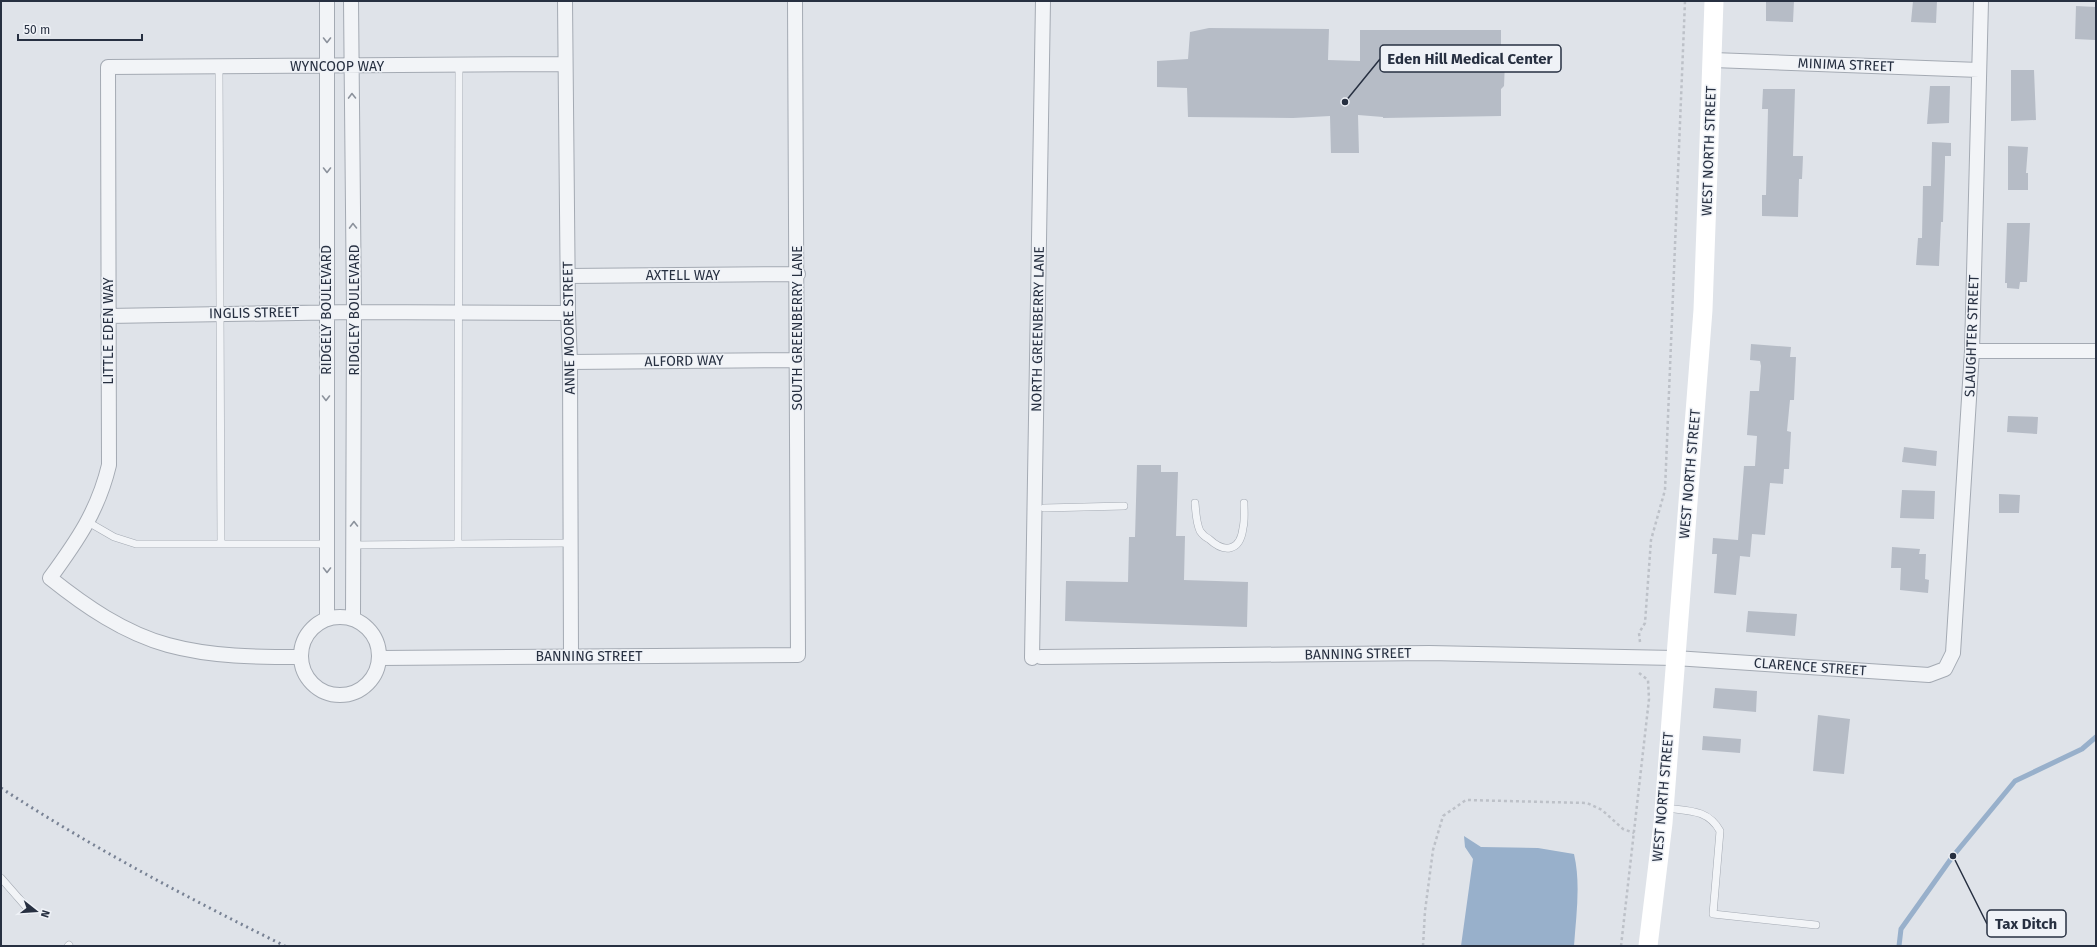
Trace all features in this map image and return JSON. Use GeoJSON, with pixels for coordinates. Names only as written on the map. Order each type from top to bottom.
{"type":"FeatureCollection","features":[{"type":"Feature","properties":{"kind":"main road","name":"WEST NORTH STREET"},"geometry":{"type":"LineString","coordinates":[[1648,946],[1664,808],[1674,658],[1703,310],[1714,1]]}},
{"type":"Feature","properties":{"kind":"street","name":"RIDGELY BOULEVARD"},"geometry":{"type":"LineString","coordinates":[[326,619],[327,1]]}},
{"type":"Feature","properties":{"kind":"street","name":"RIDGLEY BOULEVARD"},"geometry":{"type":"LineString","coordinates":[[351,1],[354,312],[353,619]]}},
{"type":"Feature","properties":{"kind":"street","name":"ANNE MOORE STREET"},"geometry":{"type":"LineString","coordinates":[[565,1],[568,313],[570,362],[571,656]]}},
{"type":"Feature","properties":{"kind":"street","name":"SOUTH GREENBERRY LANE"},"geometry":{"type":"LineString","coordinates":[[795,1],[798,274],[798,655]]}},
{"type":"Feature","properties":{"kind":"street","name":"NORTH GREENBERRY LANE"},"geometry":{"type":"LineString","coordinates":[[1036,658],[1043,1]]}},
{"type":"Feature","properties":{"kind":"street","name":"SLAUGHTER STREET"},"geometry":{"type":"LineString","coordinates":[[1945,669],[1953,653],[1972,351],[1980,1]]}},
{"type":"Feature","properties":{"kind":"street","name":"MINIMA STREET"},"geometry":{"type":"LineString","coordinates":[[1713,60],[1979,70]]}},
{"type":"Feature","properties":{"kind":"street","name":"WYNCOOP WAY"},"geometry":{"type":"LineString","coordinates":[[108,67],[565,64]]}},
{"type":"Feature","properties":{"kind":"street","name":"LITTLE EDEN WAY"},"geometry":{"type":"LineString","coordinates":[[108,67],[109,465],[103,489],[88,522],[50,578],[80,602],[120,625],[167,645],[220,655],[301,657]]}},
{"type":"Feature","properties":{"kind":"street","name":"AXTELL WAY"},"geometry":{"type":"LineString","coordinates":[[568,276],[798,274]]}},
{"type":"Feature","properties":{"kind":"street","name":"INGLIS STREET"},"geometry":{"type":"LineString","coordinates":[[108,316],[326,312],[568,313]]}},
{"type":"Feature","properties":{"kind":"street"},"geometry":{"type":"LineString","coordinates":[[1972,351],[2096,351]]}},
{"type":"Feature","properties":{"kind":"street","name":"ALFORD WAY"},"geometry":{"type":"LineString","coordinates":[[570,362],[797,360]]}},
{"type":"Feature","properties":{"kind":"street"},"geometry":{"type":"LineString","coordinates":[[337,616],[353,619],[361,622],[371,631],[377,642],[380,658],[378,667],[373,679],[364,688],[352,694],[339,696],[326,693],[315,686],[306,676],[301,657],[301,650],[305,638],[313,627],[326,619],[337,616]]}},
{"type":"Feature","properties":{"kind":"street","name":"BANNING STREET"},"geometry":{"type":"LineString","coordinates":[[1036,658],[1410,653],[1674,658]]}},
{"type":"Feature","properties":{"kind":"street","name":"BANNING STREET"},"geometry":{"type":"LineString","coordinates":[[380,658],[798,655]]}},
{"type":"Feature","properties":{"kind":"street","name":"CLARENCE STREET"},"geometry":{"type":"LineString","coordinates":[[1674,658],[1928,675],[1945,669]]}},
{"type":"Feature","properties":{"kind":"lane"},"geometry":{"type":"LineString","coordinates":[[458,544],[459,65]]}},
{"type":"Feature","properties":{"kind":"lane"},"geometry":{"type":"LineString","coordinates":[[219,67],[221,544]]}},
{"type":"Feature","properties":{"kind":"lane"},"geometry":{"type":"LineString","coordinates":[[1195,503],[1200,533],[1216,546],[1223,549],[1231,549],[1237,543],[1244,530],[1244,503]]}},
{"type":"Feature","properties":{"kind":"lane"},"geometry":{"type":"LineString","coordinates":[[1044,508],[1124,506]]}},
{"type":"Feature","properties":{"kind":"lane"},"geometry":{"type":"LineString","coordinates":[[88,522],[114,537],[136,544],[327,544]]}},
{"type":"Feature","properties":{"kind":"lane"},"geometry":{"type":"LineString","coordinates":[[354,545],[571,543]]}},
{"type":"Feature","properties":{"kind":"lane"},"geometry":{"type":"LineString","coordinates":[[1664,808],[1707,816],[1715,821],[1720,831],[1713,914],[1816,925]]}},
{"type":"Feature","properties":{"kind":"lane"},"geometry":{"type":"LineString","coordinates":[[1,878],[29,910]]}},
{"type":"Feature","properties":{"kind":"path"},"geometry":{"type":"LineString","coordinates":[[1621,946],[1649,699],[1648,680],[1639,673],[1642,658],[1639,633],[1645,623],[1651,540],[1665,490],[1685,1]]}},
{"type":"Feature","properties":{"kind":"path"},"geometry":{"type":"LineString","coordinates":[[1423,946],[1425,911],[1433,850],[1443,816],[1466,800],[1587,803],[1602,810],[1623,829],[1634,833]]}},
{"type":"Feature","properties":{"kind":"water"},"geometry":{"type":"Polygon","coordinates":[[[1464,836],[1481,847],[1538,848],[1574,854],[1578,888],[1574,946],[1461,946],[1473,859],[1465,847],[1464,836]]]}},
{"type":"Feature","properties":{"kind":"building"},"geometry":{"type":"Polygon","coordinates":[[[1766,1],[1794,1],[1793,22],[1766,21],[1766,1]]]}},
{"type":"Feature","properties":{"kind":"building"},"geometry":{"type":"Polygon","coordinates":[[[1913,1],[1937,1],[1936,23],[1911,22],[1913,1]]]}},
{"type":"Feature","properties":{"kind":"building"},"geometry":{"type":"Polygon","coordinates":[[[2076,6],[2096,7],[2095,40],[2075,39],[2076,6]]]}},
{"type":"Feature","properties":{"kind":"building"},"geometry":{"type":"Polygon","coordinates":[[[1209,28],[1329,29],[1328,60],[1360,61],[1360,30],[1501,30],[1501,58],[1505,61],[1504,86],[1501,89],[1501,116],[1383,118],[1358,115],[1359,153],[1331,153],[1330,116],[1293,118],[1188,117],[1187,88],[1157,87],[1157,61],[1188,59],[1190,32],[1209,28]]]}},
{"type":"Feature","properties":{"kind":"building"},"geometry":{"type":"Polygon","coordinates":[[[2011,70],[2034,70],[2036,120],[2011,121],[2011,70]]]}},
{"type":"Feature","properties":{"kind":"building"},"geometry":{"type":"Polygon","coordinates":[[[1930,86],[1950,86],[1949,123],[1927,124],[1930,86]]]}},
{"type":"Feature","properties":{"kind":"building"},"geometry":{"type":"Polygon","coordinates":[[[1763,89],[1795,89],[1793,156],[1803,156],[1802,179],[1799,179],[1798,217],[1762,216],[1762,195],[1766,195],[1768,109],[1762,109],[1763,89]]]}},
{"type":"Feature","properties":{"kind":"building"},"geometry":{"type":"Polygon","coordinates":[[[1932,142],[1951,143],[1951,156],[1945,156],[1943,222],[1941,222],[1939,266],[1916,265],[1918,238],[1922,238],[1923,186],[1931,186],[1932,142]]]}},
{"type":"Feature","properties":{"kind":"building"},"geometry":{"type":"Polygon","coordinates":[[[2008,146],[2028,147],[2026,173],[2028,173],[2028,190],[2008,190],[2008,146]]]}},
{"type":"Feature","properties":{"kind":"building"},"geometry":{"type":"Polygon","coordinates":[[[2007,223],[2030,223],[2027,282],[2020,282],[2019,289],[2007,288],[2007,283],[2005,283],[2007,223]]]}},
{"type":"Feature","properties":{"kind":"building"},"geometry":{"type":"Polygon","coordinates":[[[1751,344],[1791,347],[1790,357],[1796,357],[1794,400],[1790,400],[1787,431],[1791,432],[1789,469],[1784,469],[1783,484],[1770,483],[1765,535],[1752,534],[1750,557],[1740,556],[1736,595],[1714,593],[1717,554],[1712,554],[1713,538],[1738,540],[1744,466],[1755,466],[1757,436],[1747,435],[1750,391],[1759,391],[1761,366],[1760,361],[1750,360],[1751,344]]]}},
{"type":"Feature","properties":{"kind":"building"},"geometry":{"type":"Polygon","coordinates":[[[2008,416],[2038,417],[2037,434],[2007,432],[2008,416]]]}},
{"type":"Feature","properties":{"kind":"building"},"geometry":{"type":"Polygon","coordinates":[[[1904,447],[1937,451],[1936,466],[1902,462],[1904,447]]]}},
{"type":"Feature","properties":{"kind":"building"},"geometry":{"type":"Polygon","coordinates":[[[1137,465],[1161,465],[1161,472],[1178,472],[1176,536],[1185,536],[1184,580],[1248,582],[1247,627],[1065,621],[1066,581],[1128,582],[1129,537],[1135,537],[1137,465]]]}},
{"type":"Feature","properties":{"kind":"building"},"geometry":{"type":"Polygon","coordinates":[[[1902,490],[1935,491],[1934,519],[1900,518],[1902,490]]]}},
{"type":"Feature","properties":{"kind":"building"},"geometry":{"type":"Polygon","coordinates":[[[1999,494],[2020,495],[2019,513],[1999,513],[1999,494]]]}},
{"type":"Feature","properties":{"kind":"building"},"geometry":{"type":"Polygon","coordinates":[[[1892,547],[1920,549],[1919,554],[1926,554],[1925,579],[1929,580],[1928,593],[1900,590],[1901,568],[1891,568],[1892,547]]]}},
{"type":"Feature","properties":{"kind":"building"},"geometry":{"type":"Polygon","coordinates":[[[1748,611],[1797,614],[1795,636],[1746,632],[1748,611]]]}},
{"type":"Feature","properties":{"kind":"building"},"geometry":{"type":"Polygon","coordinates":[[[1715,688],[1757,691],[1756,712],[1713,708],[1715,688]]]}},
{"type":"Feature","properties":{"kind":"building"},"geometry":{"type":"Polygon","coordinates":[[[1818,715],[1850,719],[1844,774],[1813,771],[1818,715]]]}},
{"type":"Feature","properties":{"kind":"building"},"geometry":{"type":"Polygon","coordinates":[[[1703,736],[1741,739],[1740,753],[1702,750],[1703,736]]]}},
{"type":"Feature","properties":{"kind":"waterway"},"geometry":{"type":"LineString","coordinates":[[1899,946],[1901,929],[1953,856],[2015,781],[2082,749],[2096,737]]}},
{"type":"Feature","properties":{"kind":"railway"},"geometry":{"type":"LineString","coordinates":[[1,788],[70,831],[140,871],[285,946]]}},
{"type":"Feature","properties":{"kind":"place","name":"Eden Hill Medical Center"},"geometry":{"type":"Point","coordinates":[1345,102]}},
{"type":"Feature","properties":{"kind":"place","name":"Tax Ditch"},"geometry":{"type":"Point","coordinates":[1953,856]}}]}
